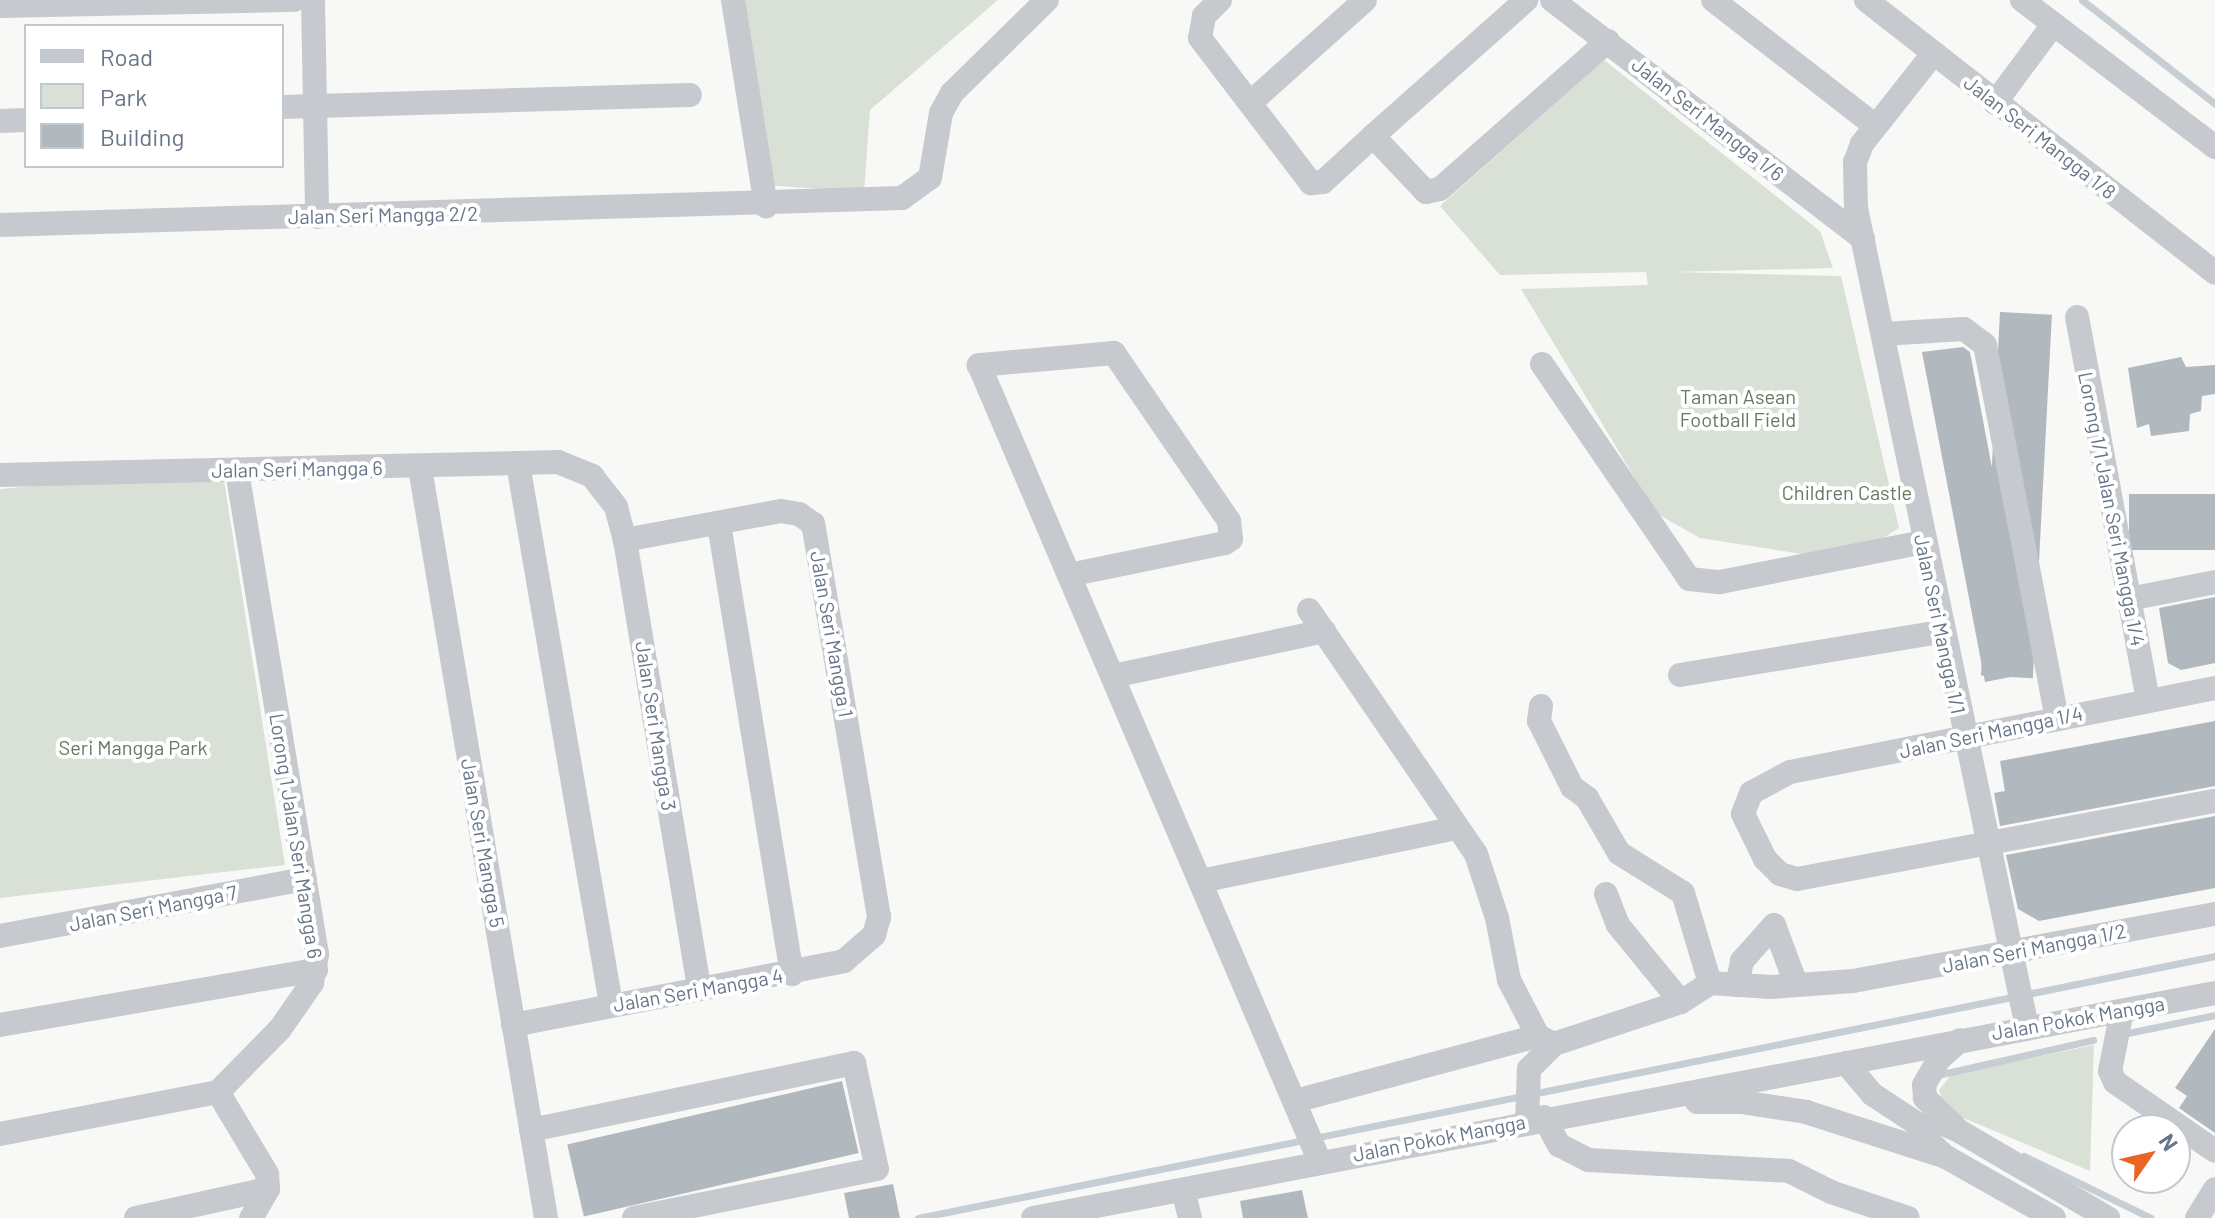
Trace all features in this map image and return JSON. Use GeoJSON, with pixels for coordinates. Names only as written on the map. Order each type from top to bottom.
{"type":"FeatureCollection","features":[{"type":"Feature","properties":{"kind":"street"},"geometry":{"type":"LineString","coordinates":[[15,3],[294,0]]}},
{"type":"Feature","properties":{"kind":"street"},"geometry":{"type":"LineString","coordinates":[[313,0],[317,217]]}},
{"type":"Feature","properties":{"kind":"street"},"geometry":{"type":"LineString","coordinates":[[733,0],[766,206]]}},
{"type":"Feature","properties":{"kind":"street","name":"Jalan Seri Mangga 2/2"},"geometry":{"type":"LineString","coordinates":[[0,225],[884,202],[917,190],[936,161],[941,113],[952,93],[1047,0]]}},
{"type":"Feature","properties":{"kind":"street"},"geometry":{"type":"LineString","coordinates":[[1220,0],[1198,27],[1200,38],[1311,183],[1323,182],[1526,0]]}},
{"type":"Feature","properties":{"kind":"street"},"geometry":{"type":"LineString","coordinates":[[1250,103],[1365,0]]}},
{"type":"Feature","properties":{"kind":"street","name":"Jalan Seri Mangga 1/6"},"geometry":{"type":"LineString","coordinates":[[1552,0],[1863,239]]}},
{"type":"Feature","properties":{"kind":"street"},"geometry":{"type":"LineString","coordinates":[[1713,0],[1874,125]]}},
{"type":"Feature","properties":{"kind":"street","name":"Jalan Seri Mangga 1/8"},"geometry":{"type":"LineString","coordinates":[[1866,0],[2215,273]]}},
{"type":"Feature","properties":{"kind":"street"},"geometry":{"type":"LineString","coordinates":[[2022,0],[2215,147]]}},
{"type":"Feature","properties":{"kind":"street"},"geometry":{"type":"LineString","coordinates":[[1995,103],[2053,25]]}},
{"type":"Feature","properties":{"kind":"street"},"geometry":{"type":"LineString","coordinates":[[1373,136],[1426,192],[1440,189],[1608,41]]}},
{"type":"Feature","properties":{"kind":"street","name":"Jalan Seri Mangga 1/1"},"geometry":{"type":"LineString","coordinates":[[1933,54],[1874,125],[1855,162],[1863,239],[1923,542],[2007,953],[2025,1018]]}},
{"type":"Feature","properties":{"kind":"street"},"geometry":{"type":"LineString","coordinates":[[284,107],[690,95]]}},
{"type":"Feature","properties":{"kind":"street"},"geometry":{"type":"LineString","coordinates":[[0,121],[24,120]]}},
{"type":"Feature","properties":{"kind":"street","name":"Lorong 1/1 Jalan Seri Mangga 1/4"},"geometry":{"type":"LineString","coordinates":[[2077,317],[2148,700]]}},
{"type":"Feature","properties":{"kind":"street"},"geometry":{"type":"LineString","coordinates":[[1883,334],[1964,329],[1985,345],[2057,719]]}},
{"type":"Feature","properties":{"kind":"street"},"geometry":{"type":"LineString","coordinates":[[1069,575],[1225,543],[1231,539],[1229,521],[1114,353],[979,365],[1313,1146]]}},
{"type":"Feature","properties":{"kind":"street"},"geometry":{"type":"LineString","coordinates":[[1542,364],[1689,579],[1720,582],[1923,542]]}},
{"type":"Feature","properties":{"kind":"street","name":"Jalan Seri Mangga 6"},"geometry":{"type":"LineString","coordinates":[[0,475],[420,468],[558,462],[592,476]]}},
{"type":"Feature","properties":{"kind":"street"},"geometry":{"type":"LineString","coordinates":[[518,464],[611,1004]]}},
{"type":"Feature","properties":{"kind":"street","name":"Jalan Seri Mangga 5"},"geometry":{"type":"LineString","coordinates":[[420,468],[546,1218]]}},
{"type":"Feature","properties":{"kind":"street","name":"Lorong 1 Jalan Seri Mangga 6"},"geometry":{"type":"LineString","coordinates":[[218,1092],[288,1019],[316,970],[305,879],[237,470]]}},
{"type":"Feature","properties":{"kind":"street","name":"Jalan Seri Mangga 3"},"geometry":{"type":"LineString","coordinates":[[592,476],[616,507],[625,540],[699,986]]}},
{"type":"Feature","properties":{"kind":"street","name":"Jalan Seri Mangga 1"},"geometry":{"type":"LineString","coordinates":[[625,540],[781,511],[799,514],[813,524],[879,917],[874,935]]}},
{"type":"Feature","properties":{"kind":"street"},"geometry":{"type":"LineString","coordinates":[[719,524],[792,974]]}},
{"type":"Feature","properties":{"kind":"street"},"geometry":{"type":"LineString","coordinates":[[2129,599],[2215,582]]}},
{"type":"Feature","properties":{"kind":"street"},"geometry":{"type":"LineString","coordinates":[[1309,610],[1458,828],[1485,877],[1509,980],[1546,1040]]}},
{"type":"Feature","properties":{"kind":"street"},"geometry":{"type":"LineString","coordinates":[[1113,676],[1324,631]]}},
{"type":"Feature","properties":{"kind":"street"},"geometry":{"type":"LineString","coordinates":[[1680,675],[1941,632]]}},
{"type":"Feature","properties":{"kind":"street","name":"Jalan Seri Mangga 1/4"},"geometry":{"type":"LineString","coordinates":[[1986,843],[1818,877],[1788,877],[1765,859],[1743,814],[1751,793],[1768,779],[2215,688]]}},
{"type":"Feature","properties":{"kind":"street"},"geometry":{"type":"LineString","coordinates":[[1295,1101],[1546,1040],[1681,1002],[1710,983],[1683,893],[1619,853],[1587,798],[1572,787],[1539,721],[1541,706]]}},
{"type":"Feature","properties":{"kind":"street"},"geometry":{"type":"LineString","coordinates":[[1986,843],[2215,801]]}},
{"type":"Feature","properties":{"kind":"street"},"geometry":{"type":"LineString","coordinates":[[1201,881],[1458,828]]}},
{"type":"Feature","properties":{"kind":"street","name":"Jalan Seri Mangga 7"},"geometry":{"type":"LineString","coordinates":[[0,936],[305,879]]}},
{"type":"Feature","properties":{"kind":"street"},"geometry":{"type":"LineString","coordinates":[[1606,894],[1618,925],[1681,1002]]}},
{"type":"Feature","properties":{"kind":"street","name":"Jalan Seri Mangga 1/2"},"geometry":{"type":"LineString","coordinates":[[1710,983],[1853,981],[2215,914]]}},
{"type":"Feature","properties":{"kind":"street"},"geometry":{"type":"LineString","coordinates":[[1737,985],[1742,961],[1774,925],[1796,984]]}},
{"type":"Feature","properties":{"kind":"street","name":"Jalan Seri Mangga 4"},"geometry":{"type":"LineString","coordinates":[[513,1025],[699,986],[792,974],[844,961],[874,935]]}},
{"type":"Feature","properties":{"kind":"street"},"geometry":{"type":"LineString","coordinates":[[0,1025],[316,970]]}},
{"type":"Feature","properties":{"kind":"street","name":"Jalan Pokok Mangga"},"geometry":{"type":"LineString","coordinates":[[1033,1218],[1183,1190],[1313,1146],[1531,1107],[1635,1102],[1960,1040],[2025,1018],[2122,1011],[2215,993]]}},
{"type":"Feature","properties":{"kind":"street"},"geometry":{"type":"LineString","coordinates":[[2122,1011],[2110,1071],[2115,1082],[2215,1151]]}},
{"type":"Feature","properties":{"kind":"street"},"geometry":{"type":"LineString","coordinates":[[1546,1040],[1529,1069],[1531,1107],[1559,1145],[1588,1160],[1789,1171],[1908,1218]]}},
{"type":"Feature","properties":{"kind":"street"},"geometry":{"type":"LineString","coordinates":[[1959,1131],[1930,1105],[1924,1085],[1939,1059],[1960,1040]]}},
{"type":"Feature","properties":{"kind":"street"},"geometry":{"type":"LineString","coordinates":[[531,1130],[854,1063],[877,1169],[634,1218]]}},
{"type":"Feature","properties":{"kind":"street"},"geometry":{"type":"LineString","coordinates":[[1846,1063],[1872,1094],[1922,1127],[1928,1141],[1946,1157],[2014,1208],[2054,1218]]}},
{"type":"Feature","properties":{"kind":"street"},"geometry":{"type":"LineString","coordinates":[[0,1134],[218,1092],[258,1155],[268,1189],[251,1218]]}},
{"type":"Feature","properties":{"kind":"street"},"geometry":{"type":"LineString","coordinates":[[1635,1102],[1741,1102],[1806,1112],[1946,1157]]}},
{"type":"Feature","properties":{"kind":"street"},"geometry":{"type":"LineString","coordinates":[[1922,1127],[1936,1121],[1959,1131],[2108,1218]]}},
{"type":"Feature","properties":{"kind":"street"},"geometry":{"type":"LineString","coordinates":[[136,1218],[268,1189]]}},
{"type":"Feature","properties":{"kind":"street"},"geometry":{"type":"LineString","coordinates":[[2197,1218],[2215,1189]]}},
{"type":"Feature","properties":{"kind":"street"},"geometry":{"type":"LineString","coordinates":[[1183,1190],[1190,1218]]}},
{"type":"Feature","properties":{"kind":"green space"},"geometry":{"type":"Polygon","coordinates":[[[723,0],[998,0],[870,110],[864,192],[765,185],[723,0]]]}},
{"type":"Feature","properties":{"kind":"green space"},"geometry":{"type":"Polygon","coordinates":[[[1604,60],[1820,231],[1833,268],[1673,272],[1841,276],[1899,528],[1847,561],[1700,538],[1656,513],[1521,289],[1648,285],[1646,272],[1500,275],[1440,206],[1604,60]]]}},
{"type":"Feature","properties":{"kind":"green space","name":"Seri Mangga Park"},"geometry":{"type":"Polygon","coordinates":[[[222,468],[285,865],[0,898],[0,489],[222,468]]]}},
{"type":"Feature","properties":{"kind":"green space"},"geometry":{"type":"Polygon","coordinates":[[[2094,1045],[2090,1171],[1954,1114],[1943,1102],[1939,1090],[1951,1075],[2094,1045]]]}},
{"type":"Feature","properties":{"kind":"building"},"geometry":{"type":"Polygon","coordinates":[[[2000,312],[2052,315],[2033,678],[1981,676],[2000,312]]]}},
{"type":"Feature","properties":{"kind":"building"},"geometry":{"type":"Polygon","coordinates":[[[1963,347],[1970,352],[2031,673],[1985,682],[1922,352],[1963,347]]]}},
{"type":"Feature","properties":{"kind":"building"},"geometry":{"type":"Polygon","coordinates":[[[2181,357],[2186,367],[2215,365],[2215,394],[2202,396],[2201,411],[2190,414],[2189,431],[2151,436],[2149,424],[2137,428],[2128,368],[2181,357]]]}},
{"type":"Feature","properties":{"kind":"building"},"geometry":{"type":"Polygon","coordinates":[[[2129,494],[2215,494],[2215,550],[2129,550],[2129,494]]]}},
{"type":"Feature","properties":{"kind":"building"},"geometry":{"type":"Polygon","coordinates":[[[2215,597],[2215,663],[2181,670],[2168,663],[2159,608],[2215,597]]]}},
{"type":"Feature","properties":{"kind":"building"},"geometry":{"type":"Polygon","coordinates":[[[2215,721],[2215,786],[2000,826],[1994,793],[2005,791],[2000,761],[2215,721]]]}},
{"type":"Feature","properties":{"kind":"building"},"geometry":{"type":"Polygon","coordinates":[[[2215,816],[2215,888],[2039,921],[2018,909],[2006,855],[2215,816]]]}},
{"type":"Feature","properties":{"kind":"building"},"geometry":{"type":"Polygon","coordinates":[[[2215,1029],[2215,1133],[2179,1108],[2187,1096],[2175,1088],[2215,1029]]]}},
{"type":"Feature","properties":{"kind":"building"},"geometry":{"type":"Polygon","coordinates":[[[842,1081],[859,1153],[584,1217],[567,1144],[842,1081]]]}},
{"type":"Feature","properties":{"kind":"building"},"geometry":{"type":"Polygon","coordinates":[[[893,1184],[900,1218],[849,1218],[844,1193],[893,1184]]]}},
{"type":"Feature","properties":{"kind":"building"},"geometry":{"type":"Polygon","coordinates":[[[1302,1190],[1308,1218],[1243,1218],[1240,1201],[1302,1190]]]}},
{"type":"Feature","properties":{"kind":"waterway"},"geometry":{"type":"LineString","coordinates":[[2082,0],[2215,104]]}},
{"type":"Feature","properties":{"kind":"waterway"},"geometry":{"type":"LineString","coordinates":[[918,1218],[2215,956]]}},
{"type":"Feature","properties":{"kind":"waterway"},"geometry":{"type":"LineString","coordinates":[[2123,1034],[2215,1015]]}},
{"type":"Feature","properties":{"kind":"waterway"},"geometry":{"type":"LineString","coordinates":[[1942,1074],[2093,1040]]}},
{"type":"Feature","properties":{"kind":"waterway"},"geometry":{"type":"LineString","coordinates":[[2024,1156],[2151,1218]]}},
{"type":"Feature","properties":{"kind":"park label","name":"Taman Asean Football Field"},"geometry":{"type":"Point","coordinates":[1738,408]}},
{"type":"Feature","properties":{"kind":"park label","name":"Children Castle"},"geometry":{"type":"Point","coordinates":[1847,492]}}]}
